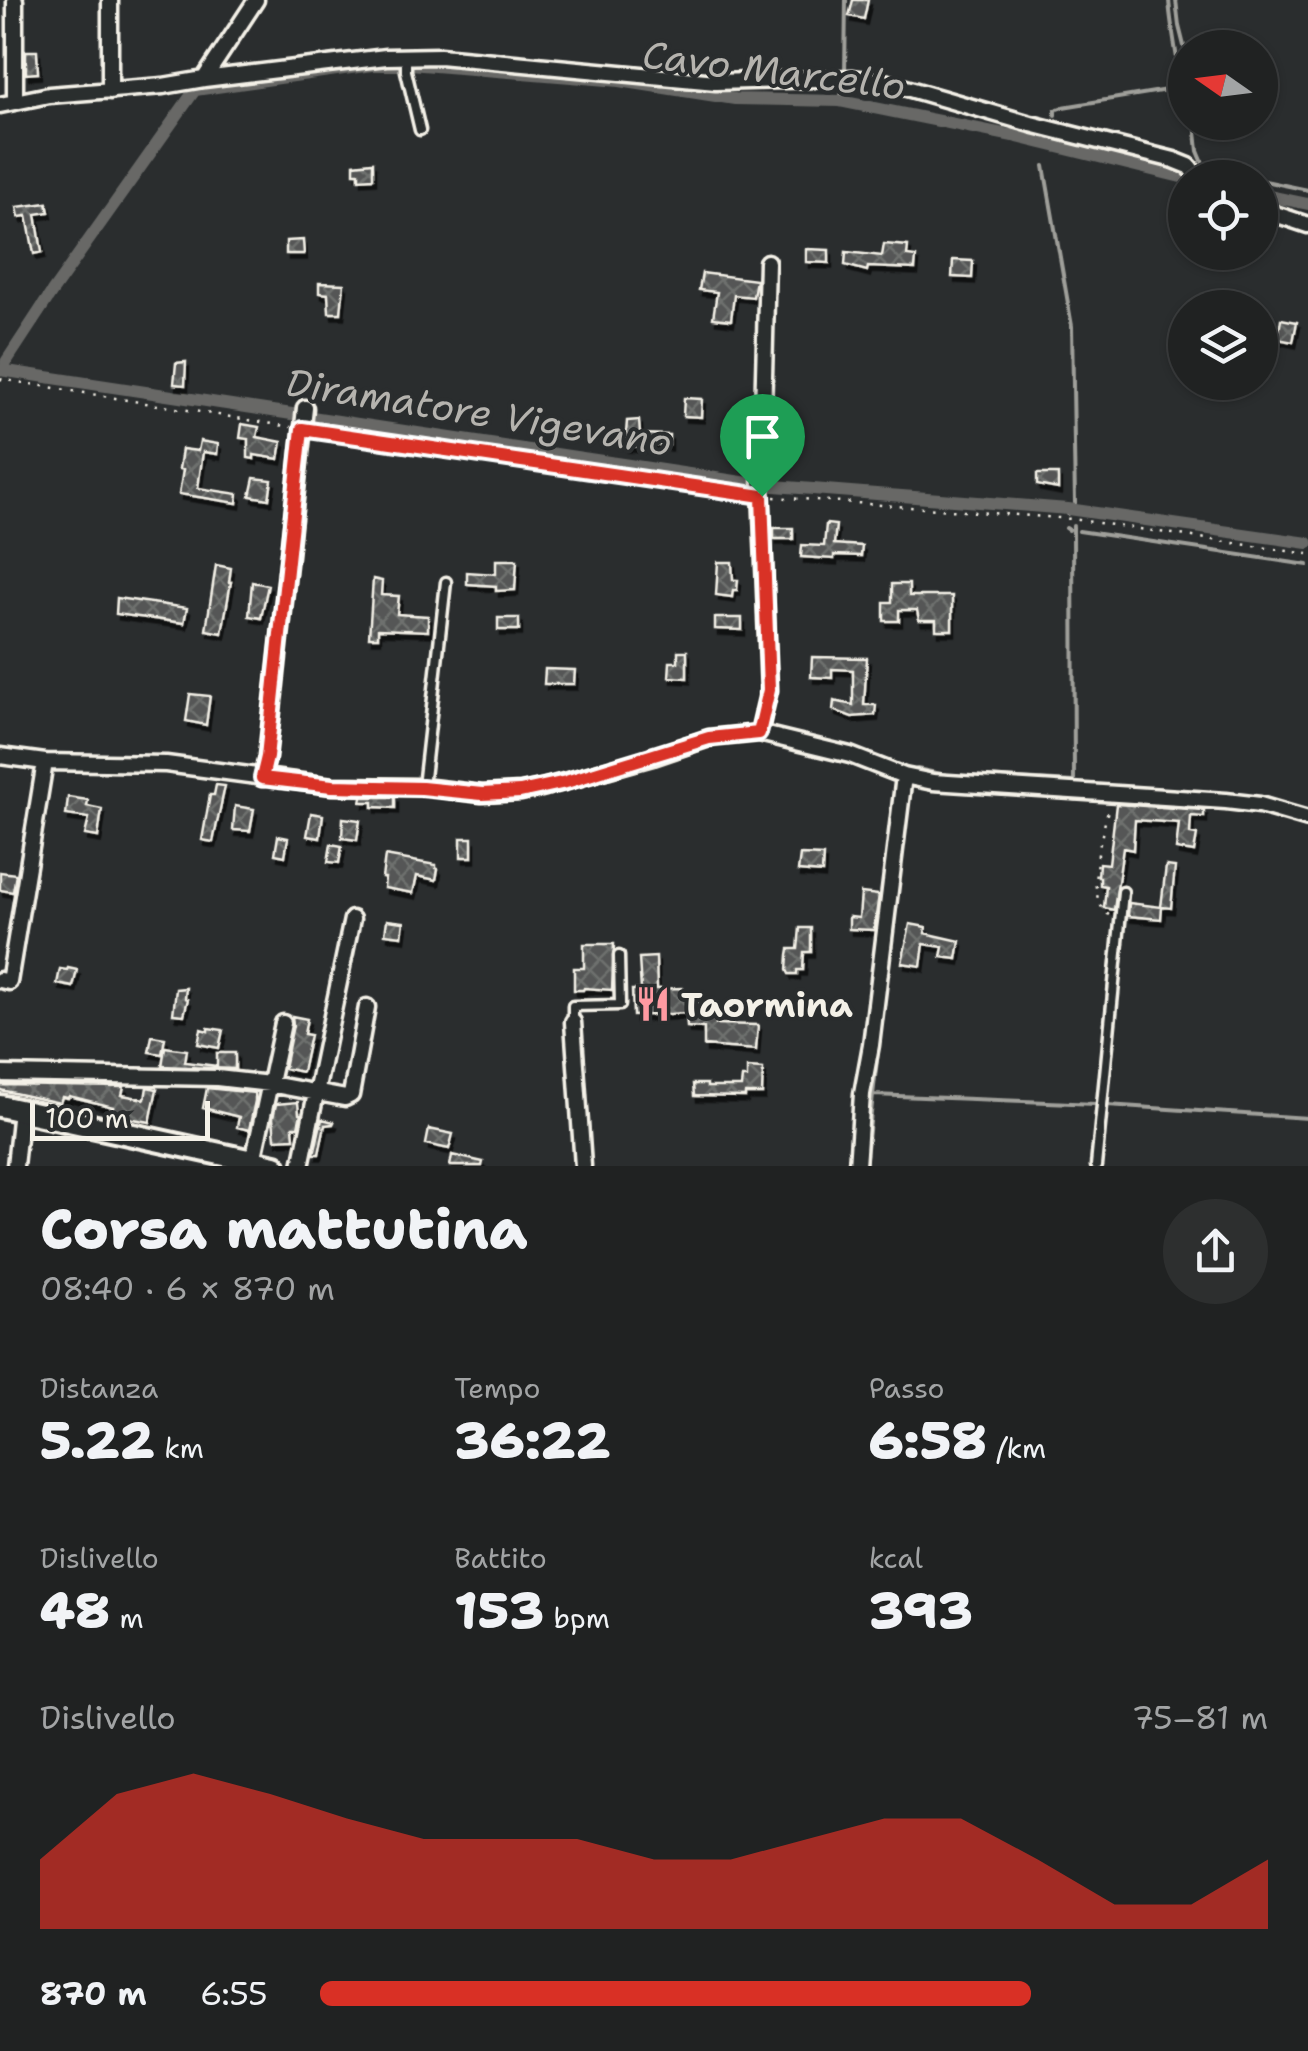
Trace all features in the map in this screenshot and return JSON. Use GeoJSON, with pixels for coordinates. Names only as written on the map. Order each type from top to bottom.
{"type":"FeatureCollection","features":[{"type":"Feature","properties":{"kind":"main road"},"geometry":{"type":"LineString","coordinates":[[10,1108],[275,1166]]}},
{"type":"Feature","properties":{"kind":"street"},"geometry":{"type":"LineString","coordinates":[[14,0],[7,103],[49,95],[163,86],[406,56],[470,58],[716,82],[852,78],[889,83],[1174,160]]}},
{"type":"Feature","properties":{"kind":"street"},"geometry":{"type":"LineString","coordinates":[[110,0],[110,91]]}},
{"type":"Feature","properties":{"kind":"street"},"geometry":{"type":"LineString","coordinates":[[204,78],[256,0]]}},
{"type":"Feature","properties":{"kind":"street"},"geometry":{"type":"LineString","coordinates":[[1278,215],[1308,225]]}},
{"type":"Feature","properties":{"kind":"street"},"geometry":{"type":"LineString","coordinates":[[759,733],[769,690],[762,487],[767,262]]}},
{"type":"Feature","properties":{"kind":"street"},"geometry":{"type":"LineString","coordinates":[[262,778],[305,408]]}},
{"type":"Feature","properties":{"kind":"street"},"geometry":{"type":"LineString","coordinates":[[0,756],[45,762],[166,764],[332,786],[482,794],[520,792],[566,782],[709,738],[759,733],[850,754],[904,776],[955,784],[1260,805],[1308,819]]}},
{"type":"Feature","properties":{"kind":"street"},"geometry":{"type":"LineString","coordinates":[[0,980],[10,982],[45,762]]}},
{"type":"Feature","properties":{"kind":"street"},"geometry":{"type":"LineString","coordinates":[[857,1166],[862,1094],[904,776]]}},
{"type":"Feature","properties":{"kind":"street"},"geometry":{"type":"LineString","coordinates":[[301,1166],[352,919]]}},
{"type":"Feature","properties":{"kind":"street"},"geometry":{"type":"LineString","coordinates":[[0,1074],[217,1078],[346,1098],[352,1095],[368,1007]]}},
{"type":"Feature","properties":{"kind":"street"},"geometry":{"type":"LineString","coordinates":[[574,1022],[583,1166]]}},
{"type":"Feature","properties":{"kind":"street"},"geometry":{"type":"LineString","coordinates":[[253,1161],[282,1023]]}},
{"type":"Feature","properties":{"kind":"street"},"geometry":{"type":"LineString","coordinates":[[10,1108],[15,1166]]}},
{"type":"Feature","properties":{"kind":"lane"},"geometry":{"type":"LineString","coordinates":[[406,56],[420,130]]}},
{"type":"Feature","properties":{"kind":"lane"},"geometry":{"type":"LineString","coordinates":[[422,788],[446,582]]}},
{"type":"Feature","properties":{"kind":"lane"},"geometry":{"type":"LineString","coordinates":[[1096,1166],[1123,892]]}},
{"type":"Feature","properties":{"kind":"lane"},"geometry":{"type":"LineString","coordinates":[[574,1022],[573,1006],[620,1005],[619,956]]}},
{"type":"Feature","properties":{"kind":"path"},"geometry":{"type":"LineString","coordinates":[[0,379],[284,426],[762,487],[1072,519],[1308,554]]}},
{"type":"Feature","properties":{"kind":"path"},"geometry":{"type":"LineString","coordinates":[[1112,793],[1095,886],[1100,907],[1107,915],[1120,916]]}},
{"type":"Feature","properties":{"kind":"building"},"geometry":{"type":"Polygon","coordinates":[[[853,0],[868,0],[864,19],[849,16],[853,0]]]}},
{"type":"Feature","properties":{"kind":"building"},"geometry":{"type":"Polygon","coordinates":[[[26,51],[37,51],[38,73],[26,74],[26,51]]]}},
{"type":"Feature","properties":{"kind":"building"},"geometry":{"type":"Polygon","coordinates":[[[373,162],[373,178],[359,179],[354,164],[373,162]]]}},
{"type":"Feature","properties":{"kind":"building"},"geometry":{"type":"Polygon","coordinates":[[[47,203],[49,212],[36,214],[42,252],[34,254],[27,216],[19,217],[17,207],[47,203]]]}},
{"type":"Feature","properties":{"kind":"building"},"geometry":{"type":"Polygon","coordinates":[[[303,240],[304,254],[286,254],[286,241],[303,240]]]}},
{"type":"Feature","properties":{"kind":"building"},"geometry":{"type":"Polygon","coordinates":[[[884,244],[908,246],[907,256],[916,257],[915,269],[868,267],[867,271],[845,265],[846,252],[882,256],[884,244]]]}},
{"type":"Feature","properties":{"kind":"building"},"geometry":{"type":"Polygon","coordinates":[[[806,249],[829,250],[829,263],[806,262],[806,249]]]}},
{"type":"Feature","properties":{"kind":"building"},"geometry":{"type":"Polygon","coordinates":[[[953,260],[973,261],[972,278],[952,277],[953,260]]]}},
{"type":"Feature","properties":{"kind":"building"},"geometry":{"type":"Polygon","coordinates":[[[702,273],[756,280],[753,297],[734,295],[731,320],[713,318],[717,292],[699,290],[702,273]]]}},
{"type":"Feature","properties":{"kind":"building"},"geometry":{"type":"Polygon","coordinates":[[[319,283],[344,284],[341,313],[329,313],[328,294],[319,293],[319,283]]]}},
{"type":"Feature","properties":{"kind":"building"},"geometry":{"type":"Polygon","coordinates":[[[1281,319],[1297,322],[1293,342],[1278,339],[1281,319]]]}},
{"type":"Feature","properties":{"kind":"building"},"geometry":{"type":"Polygon","coordinates":[[[186,362],[185,385],[174,384],[176,363],[186,362]]]}},
{"type":"Feature","properties":{"kind":"building"},"geometry":{"type":"Polygon","coordinates":[[[684,398],[702,399],[701,417],[683,416],[684,398]]]}},
{"type":"Feature","properties":{"kind":"building"},"geometry":{"type":"Polygon","coordinates":[[[639,420],[640,434],[669,435],[669,445],[625,446],[627,421],[639,420]]]}},
{"type":"Feature","properties":{"kind":"building"},"geometry":{"type":"Polygon","coordinates":[[[242,424],[259,427],[257,437],[282,442],[279,459],[254,455],[254,459],[248,458],[248,439],[240,438],[242,424]]]}},
{"type":"Feature","properties":{"kind":"building"},"geometry":{"type":"Polygon","coordinates":[[[200,441],[218,444],[217,454],[203,452],[198,488],[238,494],[237,503],[179,494],[182,449],[198,451],[200,441]]]}},
{"type":"Feature","properties":{"kind":"building"},"geometry":{"type":"Polygon","coordinates":[[[1037,474],[1058,474],[1058,489],[1037,485],[1037,474]]]}},
{"type":"Feature","properties":{"kind":"building"},"geometry":{"type":"Polygon","coordinates":[[[254,478],[272,480],[269,499],[250,496],[254,478]]]}},
{"type":"Feature","properties":{"kind":"building"},"geometry":{"type":"Polygon","coordinates":[[[826,524],[836,525],[834,544],[862,546],[861,556],[801,557],[802,545],[824,546],[826,524]]]}},
{"type":"Feature","properties":{"kind":"building"},"geometry":{"type":"Polygon","coordinates":[[[774,528],[793,528],[793,539],[774,539],[774,528]]]}},
{"type":"Feature","properties":{"kind":"building"},"geometry":{"type":"Polygon","coordinates":[[[496,560],[517,560],[515,590],[496,591],[496,586],[467,584],[467,572],[496,574],[496,560]]]}},
{"type":"Feature","properties":{"kind":"building"},"geometry":{"type":"Polygon","coordinates":[[[718,562],[732,562],[733,580],[738,580],[732,597],[716,595],[718,562]]]}},
{"type":"Feature","properties":{"kind":"building"},"geometry":{"type":"Polygon","coordinates":[[[216,565],[231,568],[222,633],[206,630],[216,565]]]}},
{"type":"Feature","properties":{"kind":"building"},"geometry":{"type":"Polygon","coordinates":[[[373,579],[382,581],[381,595],[399,596],[397,614],[428,616],[428,631],[378,629],[378,637],[369,637],[373,579]]]}},
{"type":"Feature","properties":{"kind":"building"},"geometry":{"type":"Polygon","coordinates":[[[252,582],[268,585],[261,618],[249,616],[252,582]]]}},
{"type":"Feature","properties":{"kind":"building"},"geometry":{"type":"Polygon","coordinates":[[[892,584],[909,584],[909,596],[952,596],[952,630],[936,630],[936,620],[919,620],[917,610],[899,610],[899,621],[884,621],[884,602],[892,602],[892,584]]]}},
{"type":"Feature","properties":{"kind":"building"},"geometry":{"type":"Polygon","coordinates":[[[117,598],[187,608],[184,623],[116,614],[117,598]]]}},
{"type":"Feature","properties":{"kind":"building"},"geometry":{"type":"Polygon","coordinates":[[[498,618],[519,618],[519,630],[498,630],[498,618]]]}},
{"type":"Feature","properties":{"kind":"building"},"geometry":{"type":"Polygon","coordinates":[[[715,618],[742,618],[742,630],[715,629],[715,618]]]}},
{"type":"Feature","properties":{"kind":"building"},"geometry":{"type":"Polygon","coordinates":[[[678,651],[687,651],[687,678],[669,677],[670,662],[678,662],[678,651]]]}},
{"type":"Feature","properties":{"kind":"building"},"geometry":{"type":"Polygon","coordinates":[[[812,657],[867,658],[864,705],[876,705],[875,715],[852,717],[833,710],[834,701],[853,705],[853,670],[832,669],[832,678],[811,677],[812,657]]]}},
{"type":"Feature","properties":{"kind":"building"},"geometry":{"type":"Polygon","coordinates":[[[545,669],[575,670],[574,684],[544,684],[545,669]]]}},
{"type":"Feature","properties":{"kind":"building"},"geometry":{"type":"Polygon","coordinates":[[[190,694],[210,696],[206,725],[186,721],[190,694]]]}},
{"type":"Feature","properties":{"kind":"building"},"geometry":{"type":"Polygon","coordinates":[[[216,785],[225,786],[213,842],[202,840],[210,795],[214,795],[216,785]]]}},
{"type":"Feature","properties":{"kind":"building"},"geometry":{"type":"Polygon","coordinates":[[[68,797],[88,800],[87,806],[102,809],[98,837],[85,835],[89,818],[66,815],[68,797]]]}},
{"type":"Feature","properties":{"kind":"building"},"geometry":{"type":"Polygon","coordinates":[[[362,797],[395,797],[395,808],[373,807],[373,802],[361,802],[362,797]]]}},
{"type":"Feature","properties":{"kind":"building"},"geometry":{"type":"Polygon","coordinates":[[[1116,804],[1204,810],[1204,817],[1191,816],[1190,834],[1197,835],[1194,852],[1176,849],[1179,823],[1135,820],[1133,850],[1123,848],[1114,910],[1104,908],[1106,886],[1100,885],[1098,877],[1099,863],[1109,864],[1116,804]]]}},
{"type":"Feature","properties":{"kind":"building"},"geometry":{"type":"Polygon","coordinates":[[[235,806],[254,809],[250,831],[233,830],[235,806]]]}},
{"type":"Feature","properties":{"kind":"building"},"geometry":{"type":"Polygon","coordinates":[[[311,813],[323,815],[320,838],[307,836],[311,813]]]}},
{"type":"Feature","properties":{"kind":"building"},"geometry":{"type":"Polygon","coordinates":[[[343,818],[360,820],[357,840],[342,838],[343,818]]]}},
{"type":"Feature","properties":{"kind":"building"},"geometry":{"type":"Polygon","coordinates":[[[278,836],[288,838],[285,856],[275,854],[278,836]]]}},
{"type":"Feature","properties":{"kind":"building"},"geometry":{"type":"Polygon","coordinates":[[[461,838],[472,838],[472,857],[461,857],[461,838]]]}},
{"type":"Feature","properties":{"kind":"building"},"geometry":{"type":"Polygon","coordinates":[[[331,844],[342,846],[339,863],[328,862],[331,844]]]}},
{"type":"Feature","properties":{"kind":"building"},"geometry":{"type":"Polygon","coordinates":[[[800,855],[823,856],[822,873],[798,871],[800,855]]]}},
{"type":"Feature","properties":{"kind":"building"},"geometry":{"type":"Polygon","coordinates":[[[385,856],[436,865],[436,880],[417,876],[413,893],[384,888],[385,856]]]}},
{"type":"Feature","properties":{"kind":"building"},"geometry":{"type":"Polygon","coordinates":[[[1166,866],[1175,867],[1171,908],[1161,907],[1166,866]]]}},
{"type":"Feature","properties":{"kind":"building"},"geometry":{"type":"Polygon","coordinates":[[[0,872],[16,874],[13,892],[0,890],[0,872]]]}},
{"type":"Feature","properties":{"kind":"building"},"geometry":{"type":"Polygon","coordinates":[[[861,893],[879,895],[874,930],[849,929],[849,917],[859,918],[861,893]]]}},
{"type":"Feature","properties":{"kind":"building"},"geometry":{"type":"Polygon","coordinates":[[[1129,903],[1162,907],[1161,919],[1128,916],[1129,903]]]}},
{"type":"Feature","properties":{"kind":"building"},"geometry":{"type":"Polygon","coordinates":[[[387,920],[404,922],[402,936],[385,934],[387,920]]]}},
{"type":"Feature","properties":{"kind":"building"},"geometry":{"type":"Polygon","coordinates":[[[910,924],[926,927],[925,933],[960,941],[957,959],[941,957],[943,947],[924,944],[921,966],[902,963],[910,924]]]}},
{"type":"Feature","properties":{"kind":"building"},"geometry":{"type":"Polygon","coordinates":[[[800,928],[811,928],[811,952],[804,952],[803,970],[789,974],[789,949],[798,949],[800,928]]]}},
{"type":"Feature","properties":{"kind":"building"},"geometry":{"type":"Polygon","coordinates":[[[584,944],[614,944],[612,990],[574,990],[574,968],[584,968],[584,944]]]}},
{"type":"Feature","properties":{"kind":"building"},"geometry":{"type":"Polygon","coordinates":[[[656,957],[657,989],[682,988],[682,996],[703,996],[702,1014],[716,1014],[716,1024],[758,1025],[756,1050],[704,1046],[704,1028],[687,1027],[686,1013],[633,1016],[632,990],[641,990],[639,958],[656,957]]]}},
{"type":"Feature","properties":{"kind":"building"},"geometry":{"type":"Polygon","coordinates":[[[60,969],[77,970],[73,987],[57,984],[60,969]]]}},
{"type":"Feature","properties":{"kind":"building"},"geometry":{"type":"Polygon","coordinates":[[[186,988],[184,1015],[173,1014],[176,989],[186,988]]]}},
{"type":"Feature","properties":{"kind":"building"},"geometry":{"type":"Polygon","coordinates":[[[292,1016],[307,1019],[304,1034],[310,1035],[302,1072],[284,1068],[292,1016]]]}},
{"type":"Feature","properties":{"kind":"building"},"geometry":{"type":"Polygon","coordinates":[[[201,1029],[223,1030],[219,1048],[198,1044],[201,1029]]]}},
{"type":"Feature","properties":{"kind":"building"},"geometry":{"type":"Polygon","coordinates":[[[152,1036],[165,1038],[162,1054],[149,1052],[152,1036]]]}},
{"type":"Feature","properties":{"kind":"building"},"geometry":{"type":"Polygon","coordinates":[[[165,1047],[187,1050],[185,1062],[217,1066],[217,1053],[235,1053],[235,1069],[162,1066],[165,1047]]]}},
{"type":"Feature","properties":{"kind":"building"},"geometry":{"type":"Polygon","coordinates":[[[747,1068],[763,1069],[762,1094],[694,1096],[693,1084],[741,1087],[742,1078],[747,1078],[747,1068]]]}},
{"type":"Feature","properties":{"kind":"building"},"geometry":{"type":"Polygon","coordinates":[[[0,1085],[124,1087],[122,1095],[145,1099],[147,1087],[157,1089],[150,1122],[112,1115],[113,1107],[69,1096],[62,1097],[60,1103],[0,1090],[0,1085]]]}},
{"type":"Feature","properties":{"kind":"building"},"geometry":{"type":"Polygon","coordinates":[[[207,1088],[255,1093],[249,1130],[237,1127],[239,1117],[203,1108],[207,1088]]]}},
{"type":"Feature","properties":{"kind":"building"},"geometry":{"type":"Polygon","coordinates":[[[298,1102],[301,1114],[298,1127],[293,1127],[294,1138],[275,1139],[276,1104],[298,1102]]]}},
{"type":"Feature","properties":{"kind":"building"},"geometry":{"type":"Polygon","coordinates":[[[322,1119],[334,1122],[325,1125],[319,1154],[314,1154],[322,1119]]]}},
{"type":"Feature","properties":{"kind":"building"},"geometry":{"type":"Polygon","coordinates":[[[429,1129],[453,1134],[449,1149],[426,1144],[429,1129]]]}},
{"type":"Feature","properties":{"kind":"building"},"geometry":{"type":"Polygon","coordinates":[[[452,1155],[483,1162],[482,1166],[450,1166],[452,1155]]]}},
{"type":"Feature","properties":{"kind":"waterway"},"geometry":{"type":"LineString","coordinates":[[845,74],[846,0]]}},
{"type":"Feature","properties":{"kind":"waterway"},"geometry":{"type":"LineString","coordinates":[[1169,0],[1173,30]]}},
{"type":"Feature","properties":{"kind":"waterway"},"geometry":{"type":"LineString","coordinates":[[1176,0],[1180,30]]}},
{"type":"Feature","properties":{"kind":"waterway","name":"Cavo Marcello"},"geometry":{"type":"LineString","coordinates":[[410,64],[620,81],[735,99],[840,101],[1013,136],[1168,174]]}},
{"type":"Feature","properties":{"kind":"waterway","name":"Cavo Marcello"},"geometry":{"type":"LineString","coordinates":[[6,362],[195,90],[372,65],[403,65]]}},
{"type":"Feature","properties":{"kind":"waterway"},"geometry":{"type":"LineString","coordinates":[[840,101],[843,87]]}},
{"type":"Feature","properties":{"kind":"waterway"},"geometry":{"type":"LineString","coordinates":[[1055,115],[1055,110],[1063,107],[1168,90]]}},
{"type":"Feature","properties":{"kind":"waterway"},"geometry":{"type":"LineString","coordinates":[[1197,140],[1202,160]]}},
{"type":"Feature","properties":{"kind":"waterway"},"geometry":{"type":"LineString","coordinates":[[1044,166],[1072,326],[1075,503]]}},
{"type":"Feature","properties":{"kind":"waterway"},"geometry":{"type":"LineString","coordinates":[[1278,184],[1308,190]]}},
{"type":"Feature","properties":{"kind":"waterway","name":"Cavo Marcello"},"geometry":{"type":"LineString","coordinates":[[1278,198],[1308,204]]}},
{"type":"Feature","properties":{"kind":"waterway","name":"Diramatore Vigevano"},"geometry":{"type":"LineString","coordinates":[[0,370],[762,485],[1068,509],[1308,543]]}},
{"type":"Feature","properties":{"kind":"waterway","name":"Diramatore Vigevano"},"geometry":{"type":"LineString","coordinates":[[1067,514],[1068,509]]}},
{"type":"Feature","properties":{"kind":"waterway"},"geometry":{"type":"LineString","coordinates":[[912,771],[1074,782],[1073,526]]}},
{"type":"Feature","properties":{"kind":"waterway"},"geometry":{"type":"LineString","coordinates":[[1079,531],[1308,565]]}},
{"type":"Feature","properties":{"kind":"waterway"},"geometry":{"type":"LineString","coordinates":[[895,912],[910,786]]}},
{"type":"Feature","properties":{"kind":"waterway"},"geometry":{"type":"LineString","coordinates":[[865,1166],[883,1007]]}},
{"type":"Feature","properties":{"kind":"waterway"},"geometry":{"type":"LineString","coordinates":[[873,1095],[1096,1104]]}},
{"type":"Feature","properties":{"kind":"waterway"},"geometry":{"type":"LineString","coordinates":[[1107,1105],[1308,1118]]}},
{"type":"Feature","properties":{"kind":"place","name":"Taormina"},"geometry":{"type":"Point","coordinates":[653,1004]}},
{"type":"Feature","properties":{"kind":"route"},"geometry":{"type":"LineString","coordinates":[[302,429],[762,496],[769,690],[759,733],[709,738],[566,782],[520,792],[482,794],[332,786],[262,778],[302,429]]}}]}
